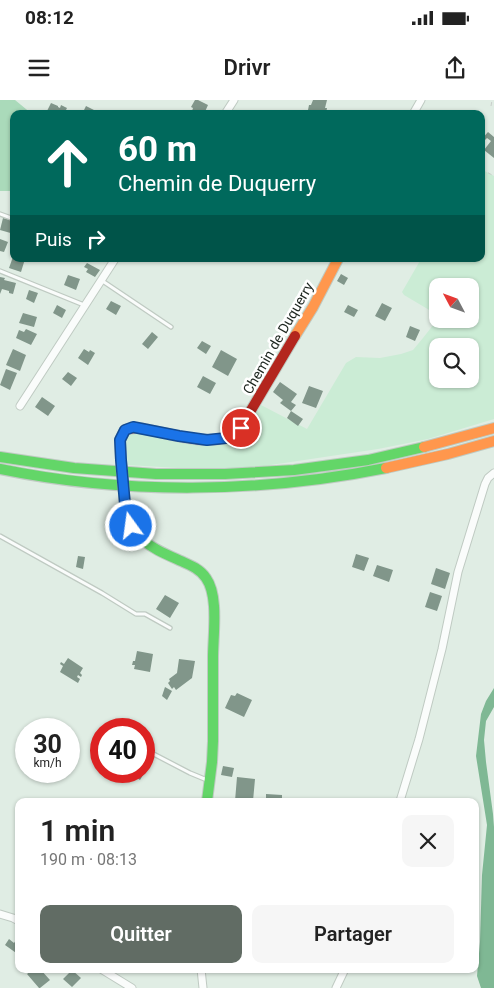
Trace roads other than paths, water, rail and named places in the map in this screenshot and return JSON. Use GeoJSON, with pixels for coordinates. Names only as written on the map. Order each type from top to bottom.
{"type":"FeatureCollection","features":[{"type":"Feature","properties":{"kind":"main road","name":"Chemin de Duquerry"},"geometry":{"type":"LineString","coordinates":[[210,781],[213,741],[213,611],[211,585],[203,574],[195,568],[155,550],[131,526],[126,515],[120,440],[125,430],[133,427],[207,440],[226,438],[236,434],[313,307],[336,262]]}},
{"type":"Feature","properties":{"kind":"main road"},"geometry":{"type":"LineString","coordinates":[[0,457],[74,468],[156,474],[225,474],[294,470],[368,460],[494,428]]}},
{"type":"Feature","properties":{"kind":"main road"},"geometry":{"type":"LineString","coordinates":[[0,469],[71,480],[131,486],[224,486],[297,481],[368,471],[440,456],[494,441]]}},
{"type":"Feature","properties":{"kind":"main road"},"geometry":{"type":"LineString","coordinates":[[207,798],[210,781]]}},
{"type":"Feature","properties":{"kind":"street"},"geometry":{"type":"LineString","coordinates":[[20,406],[113,262]]}},
{"type":"Feature","properties":{"kind":"street"},"geometry":{"type":"LineString","coordinates":[[401,798],[424,721],[442,649],[458,572],[485,484],[494,473]]}},
{"type":"Feature","properties":{"kind":"street"},"geometry":{"type":"LineString","coordinates":[[0,914],[15,919]]}},
{"type":"Feature","properties":{"kind":"street"},"geometry":{"type":"LineString","coordinates":[[108,973],[132,988]]}},
{"type":"Feature","properties":{"kind":"street"},"geometry":{"type":"LineString","coordinates":[[201,973],[203,988]]}},
{"type":"Feature","properties":{"kind":"street"},"geometry":{"type":"LineString","coordinates":[[336,988],[343,973]]}},
{"type":"Feature","properties":{"kind":"lane"},"geometry":{"type":"LineString","coordinates":[[0,271],[85,305]]}},
{"type":"Feature","properties":{"kind":"lane"},"geometry":{"type":"LineString","coordinates":[[101,280],[171,327]]}},
{"type":"Feature","properties":{"kind":"lane"},"geometry":{"type":"LineString","coordinates":[[0,536],[86,583],[136,614],[145,614],[170,628]]}},
{"type":"Feature","properties":{"kind":"lane"},"geometry":{"type":"LineString","coordinates":[[155,755],[210,781]]}}]}
